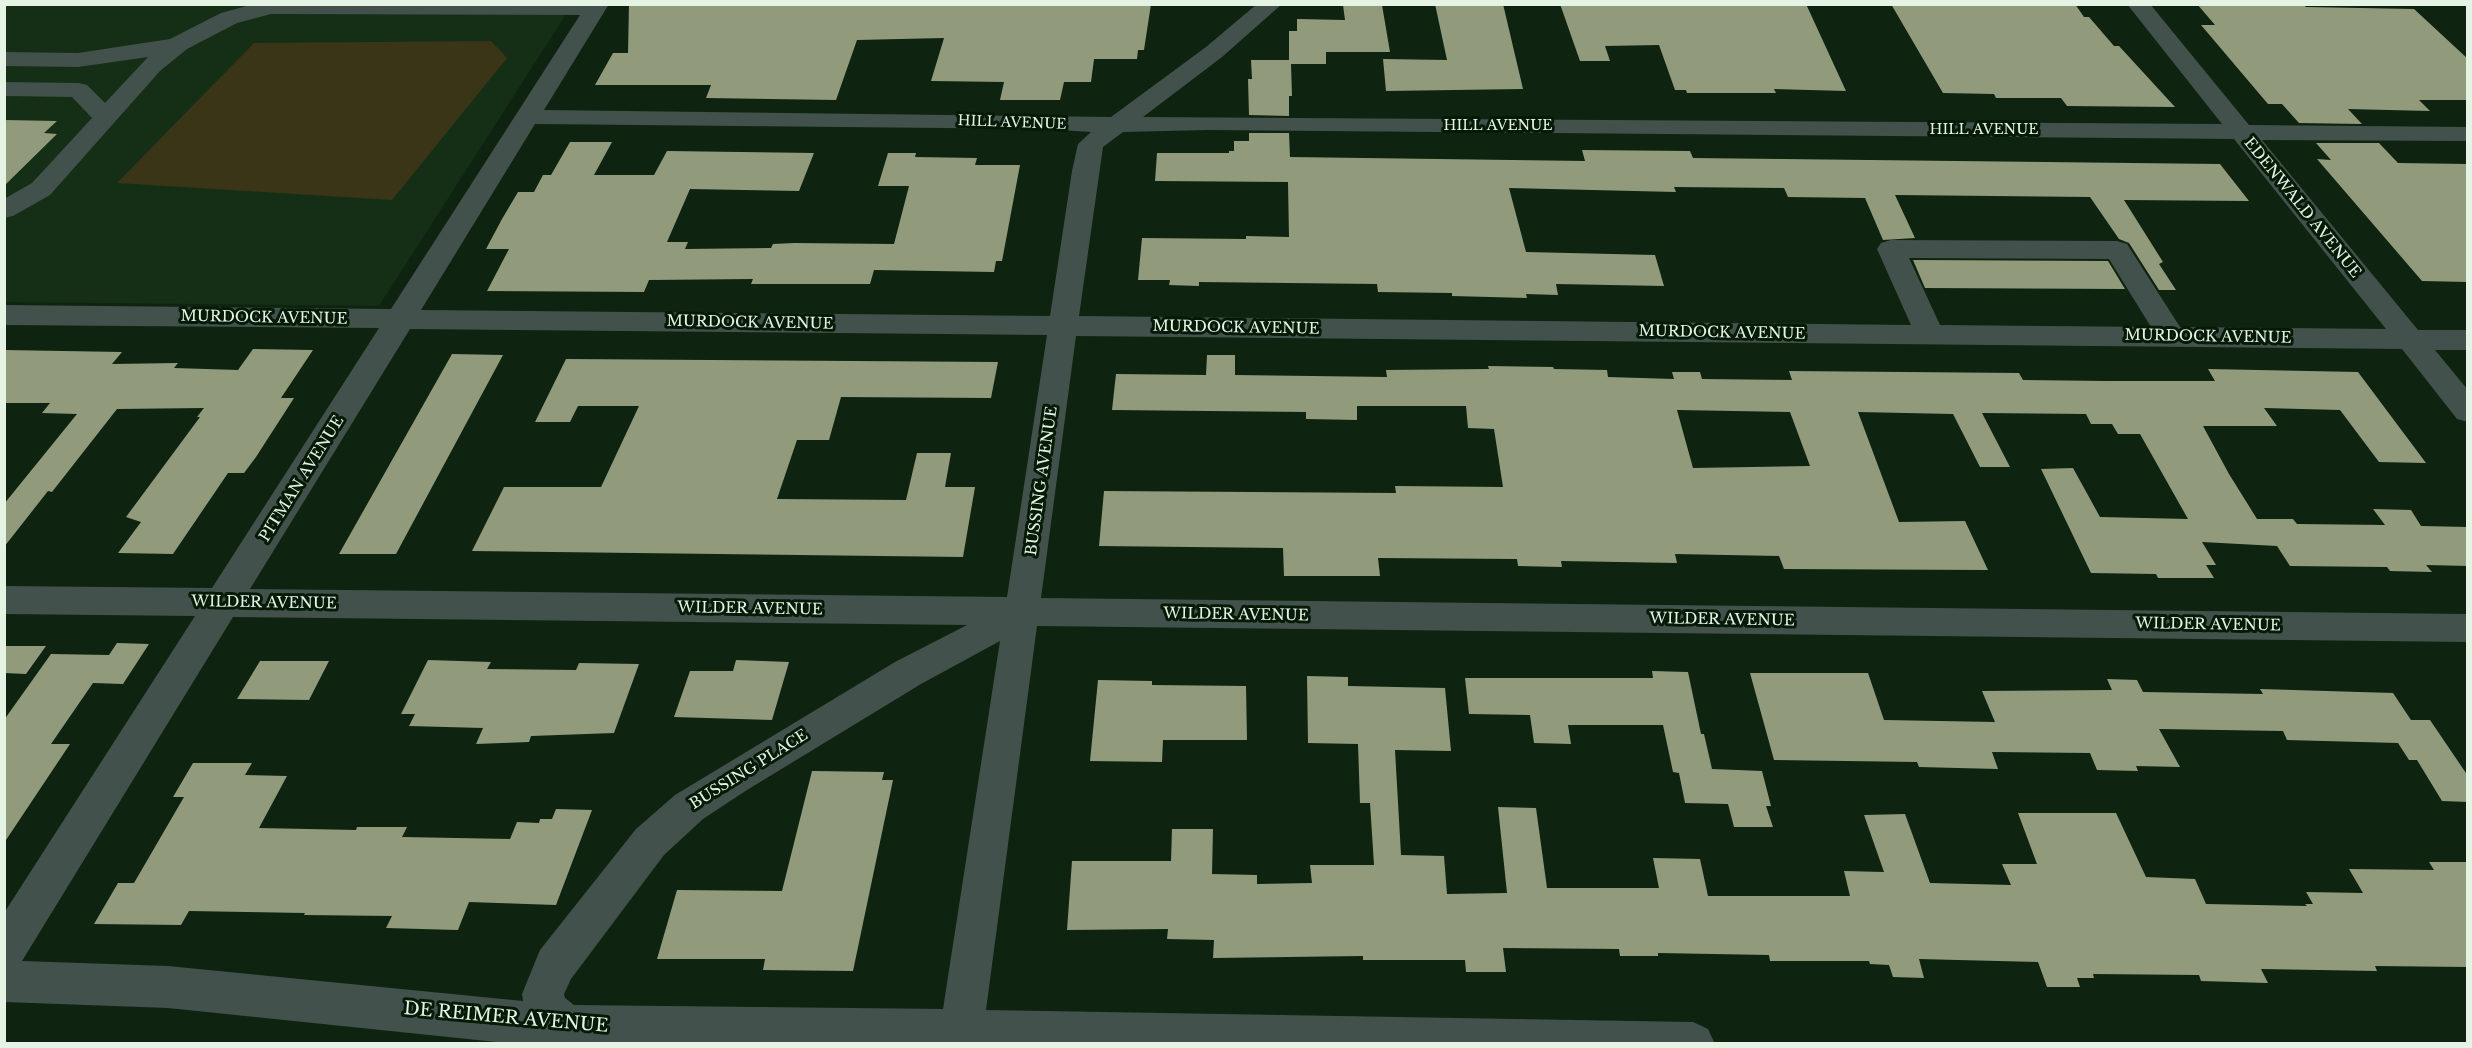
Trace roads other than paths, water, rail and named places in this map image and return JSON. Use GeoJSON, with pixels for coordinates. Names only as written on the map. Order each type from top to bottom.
{"type":"FeatureCollection","features":[{"type":"Feature","properties":{"kind":"street","name":"BUSSING AVENUE"},"geometry":{"type":"LineString","coordinates":[[961,1037],[1085,171],[1091,144],[1214,52],[1271,4]]}},
{"type":"Feature","properties":{"kind":"street","name":"EDENWALD AVENUE"},"geometry":{"type":"LineString","coordinates":[[2138,4],[2468,411]]}},
{"type":"Feature","properties":{"kind":"street"},"geometry":{"type":"LineString","coordinates":[[4,210],[41,189],[152,66],[179,44],[236,11],[270,7],[597,6]]}},
{"type":"Feature","properties":{"kind":"street","name":"PITMAN AVENUE"},"geometry":{"type":"LineString","coordinates":[[4,951],[225,603],[597,6]]}},
{"type":"Feature","properties":{"kind":"street"},"geometry":{"type":"LineString","coordinates":[[4,59],[78,60],[116,56],[179,44]]}},
{"type":"Feature","properties":{"kind":"street"},"geometry":{"type":"LineString","coordinates":[[4,89],[79,90],[105,118]]}},
{"type":"Feature","properties":{"kind":"street","name":"HILL AVENUE"},"geometry":{"type":"LineString","coordinates":[[528,117],[1117,125],[1207,123],[2468,134]]}},
{"type":"Feature","properties":{"kind":"street"},"geometry":{"type":"LineString","coordinates":[[1930,335],[1891,249],[2117,250],[2172,337]]}},
{"type":"Feature","properties":{"kind":"street","name":"MURDOCK AVENUE"},"geometry":{"type":"LineString","coordinates":[[4,315],[2468,340]]}},
{"type":"Feature","properties":{"kind":"street","name":"WILDER AVENUE"},"geometry":{"type":"LineString","coordinates":[[4,600],[2468,628]]}},
{"type":"Feature","properties":{"kind":"street","name":"BUSSING PLACE"},"geometry":{"type":"LineString","coordinates":[[567,1027],[546,1010],[543,994],[555,965],[650,842],[689,807],[733,778],[908,673],[1022,612]]}},
{"type":"Feature","properties":{"kind":"street","name":"DE REIMER AVENUE"},"geometry":{"type":"LineString","coordinates":[[4,981],[168,987],[567,1027],[961,1037],[1693,1044]]}}]}
